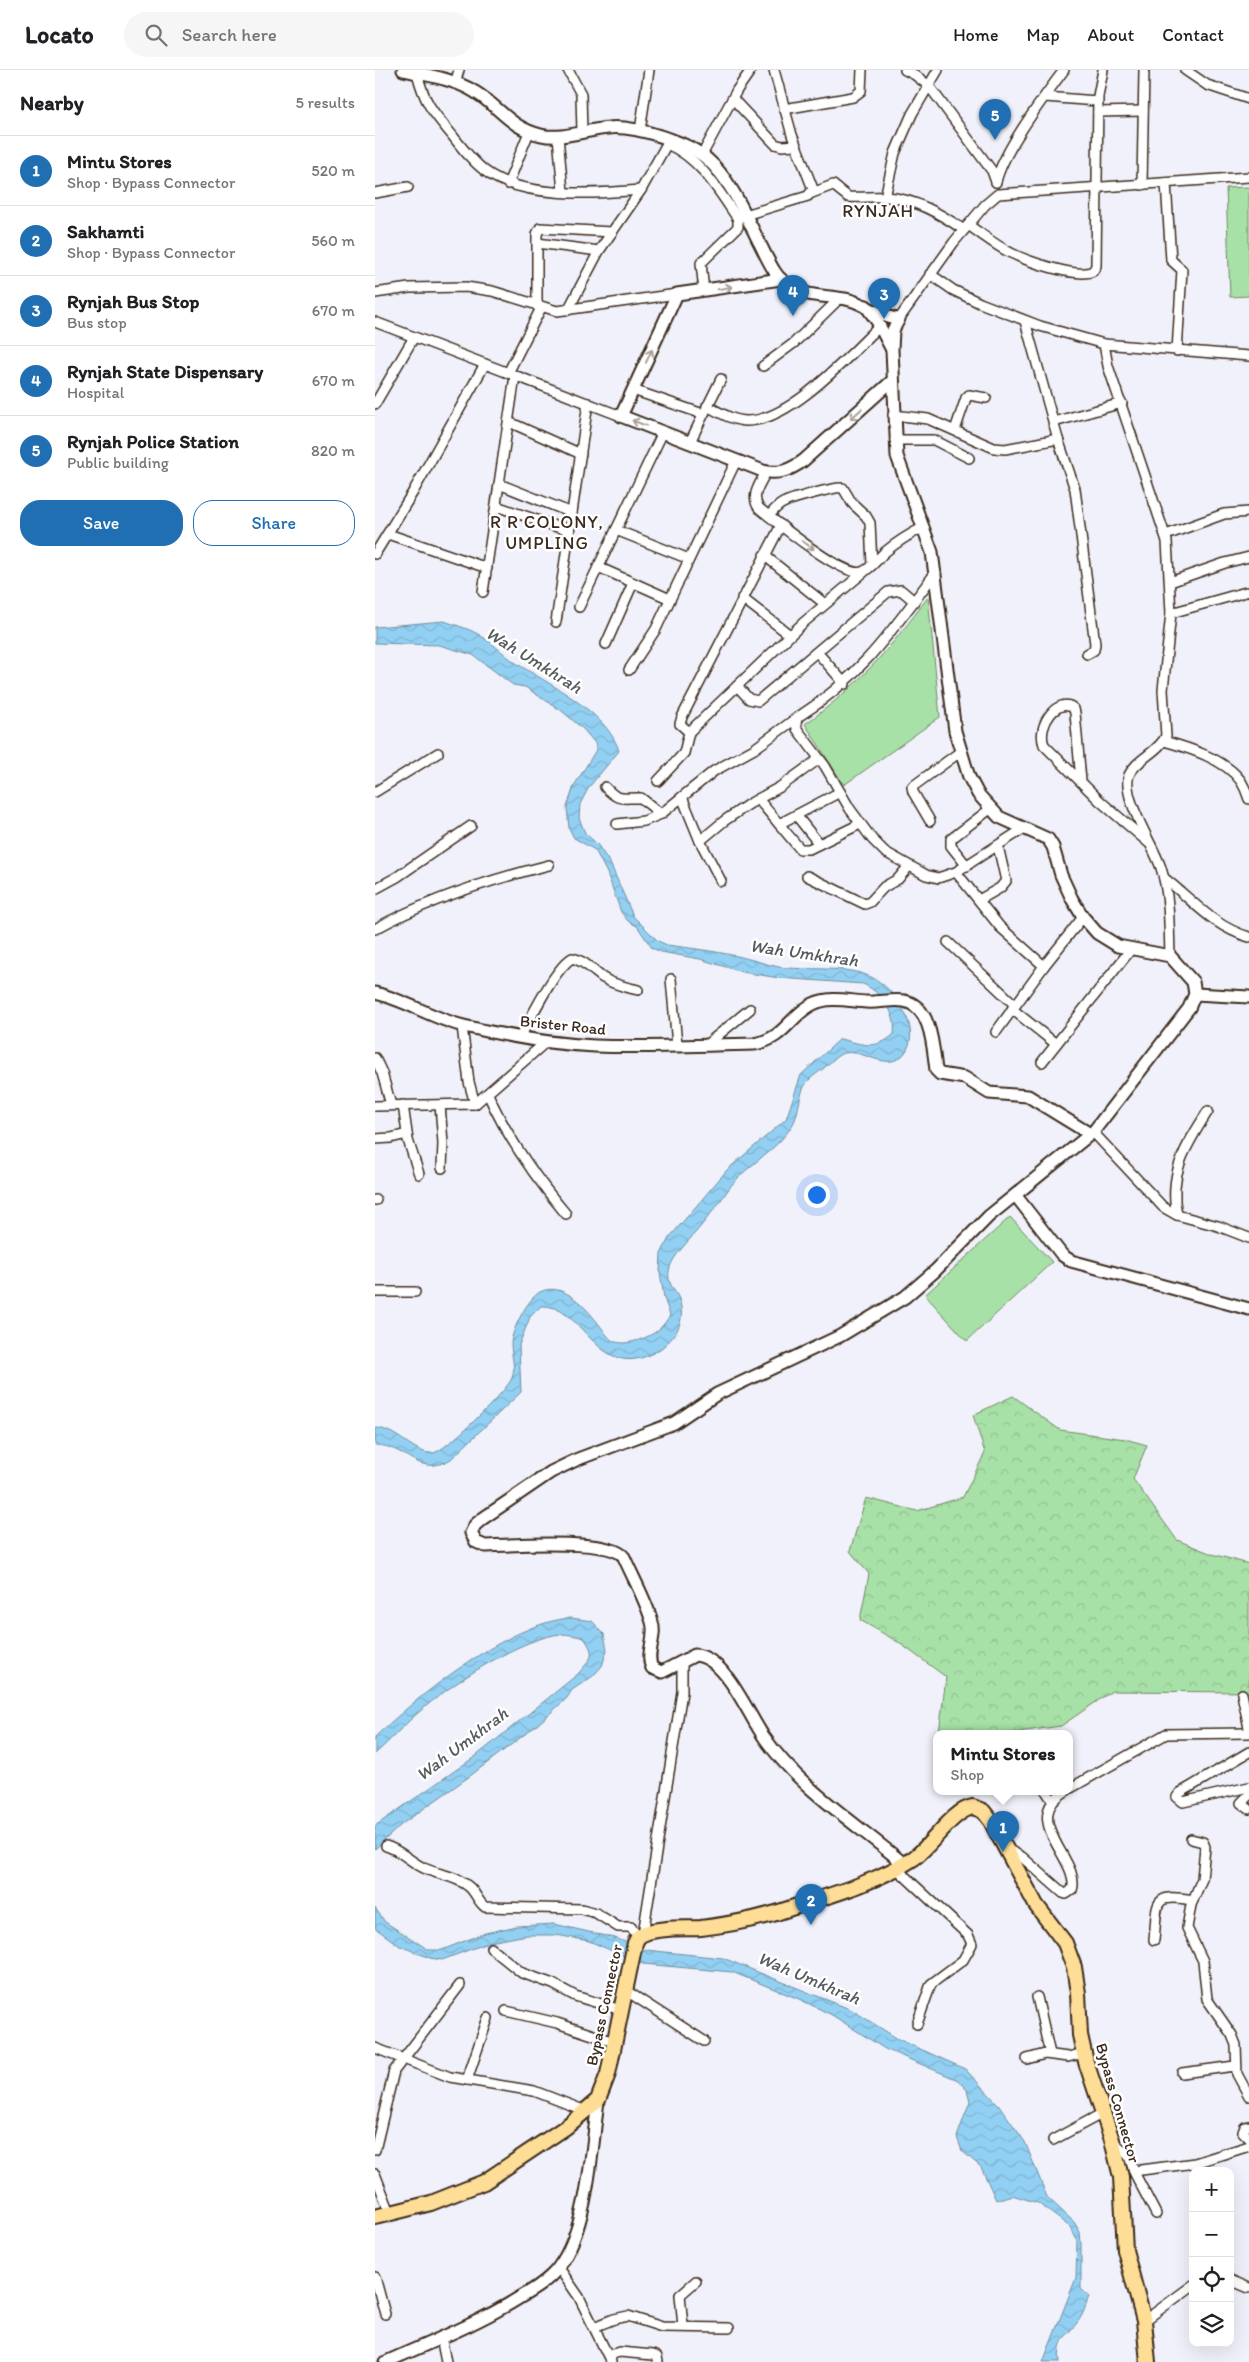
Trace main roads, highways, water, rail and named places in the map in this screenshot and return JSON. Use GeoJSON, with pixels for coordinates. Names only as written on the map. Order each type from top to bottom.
{"type":"FeatureCollection","features":[{"type":"Feature","properties":{"kind":"main road","name":"Bypass Connector"},"geometry":{"type":"LineString","coordinates":[[375,2217],[391,2215],[438,2201],[491,2178],[598,2100],[605,2083],[638,1938],[661,1930],[713,1926],[772,1914],[835,1893],[900,1866],[923,1851],[957,1815],[973,1807],[983,1811],[991,1821],[1037,1905],[1060,1936],[1070,1954],[1077,1982],[1084,2053],[1112,2140],[1123,2194],[1125,2250],[1144,2321],[1148,2362]]}},
{"type":"Feature","properties":{"kind":"water"},"geometry":{"type":"Polygon","coordinates":[[[444,621],[481,636],[516,663],[575,700],[603,724],[613,737],[619,751],[589,787],[580,804],[579,818],[585,833],[597,844],[610,863],[633,916],[658,941],[667,945],[728,954],[779,967],[861,973],[880,982],[897,999],[904,1010],[911,1033],[909,1044],[904,1054],[897,1059],[882,1061],[857,1053],[841,1054],[807,1082],[802,1092],[793,1124],[781,1140],[734,1182],[672,1262],[669,1270],[669,1279],[679,1299],[681,1319],[678,1328],[667,1343],[651,1354],[641,1358],[625,1359],[611,1355],[566,1315],[554,1308],[541,1306],[530,1317],[519,1345],[521,1392],[451,1459],[440,1464],[430,1465],[413,1460],[386,1446],[375,1445],[375,1428],[390,1432],[419,1450],[426,1452],[433,1453],[450,1443],[508,1385],[513,1374],[511,1344],[514,1331],[530,1301],[540,1292],[549,1289],[566,1293],[582,1305],[610,1339],[616,1342],[626,1343],[639,1340],[657,1330],[670,1315],[664,1298],[660,1272],[661,1254],[669,1238],[727,1170],[786,1119],[801,1075],[840,1039],[869,1045],[881,1043],[894,1034],[893,1019],[887,1004],[863,984],[779,978],[742,972],[700,959],[661,952],[652,948],[637,926],[628,921],[621,912],[607,873],[595,850],[574,838],[569,828],[567,807],[574,786],[596,750],[595,743],[583,729],[562,711],[525,687],[513,685],[473,655],[439,645],[375,643],[375,627],[444,621]]]}},
{"type":"Feature","properties":{"kind":"water"},"geometry":{"type":"Polygon","coordinates":[[[571,1618],[592,1621],[604,1634],[607,1650],[602,1666],[593,1676],[572,1690],[567,1698],[537,1725],[470,1776],[402,1824],[375,1849],[375,1826],[476,1756],[578,1674],[591,1657],[588,1644],[584,1638],[564,1634],[545,1637],[527,1643],[490,1662],[454,1685],[418,1712],[375,1754],[375,1737],[440,1682],[494,1646],[521,1632],[547,1623],[571,1618]]]}},
{"type":"Feature","properties":{"kind":"water"},"geometry":{"type":"Polygon","coordinates":[[[375,1908],[385,1922],[429,1950],[442,1950],[485,1933],[517,1926],[554,1924],[615,1938],[646,1950],[723,1958],[852,2010],[898,2039],[965,2069],[999,2105],[1025,2142],[1047,2197],[1074,2222],[1080,2232],[1081,2289],[1089,2296],[1082,2315],[1060,2346],[1060,2362],[1043,2362],[1076,2278],[1077,2240],[1070,2227],[1038,2203],[1012,2195],[996,2200],[981,2167],[962,2151],[957,2137],[970,2101],[967,2090],[958,2080],[885,2049],[832,2015],[799,1999],[732,1972],[643,1964],[589,1941],[556,1935],[527,1935],[490,1942],[442,1960],[430,1958],[400,1946],[375,1928],[375,1908]]]}},
{"type":"Feature","properties":{"kind":"place","name":"Rynjah Police Station"},"geometry":{"type":"Point","coordinates":[995,140]}},
{"type":"Feature","properties":{"kind":"place","name":"Rynjah State Dispensary"},"geometry":{"type":"Point","coordinates":[793,316]}},
{"type":"Feature","properties":{"kind":"place","name":"Rynjah Bus Stop"},"geometry":{"type":"Point","coordinates":[884,319]}},
{"type":"Feature","properties":{"kind":"place","name":"Mintu Stores"},"geometry":{"type":"Point","coordinates":[1003,1852]}},
{"type":"Feature","properties":{"kind":"place","name":"Sakhamti"},"geometry":{"type":"Point","coordinates":[811,1925]}},
{"type":"Feature","properties":{"kind":"district","name":"RYNJAH"},"geometry":{"type":"Point","coordinates":[878,211]}},
{"type":"Feature","properties":{"kind":"district","name":"R R COLONY, UMPLING"},"geometry":{"type":"Point","coordinates":[547,532]}},
{"type":"Feature","properties":{"kind":"water label","name":"Wah Umkhrah"},"geometry":{"type":"Point","coordinates":[534,660]}},
{"type":"Feature","properties":{"kind":"water label","name":"Wah Umkhrah"},"geometry":{"type":"Point","coordinates":[804,953]}},
{"type":"Feature","properties":{"kind":"water label","name":"Wah Umkhrah"},"geometry":{"type":"Point","coordinates":[462,1744]}},
{"type":"Feature","properties":{"kind":"water label","name":"Wah Umkhrah"},"geometry":{"type":"Point","coordinates":[809,1978]}}]}
